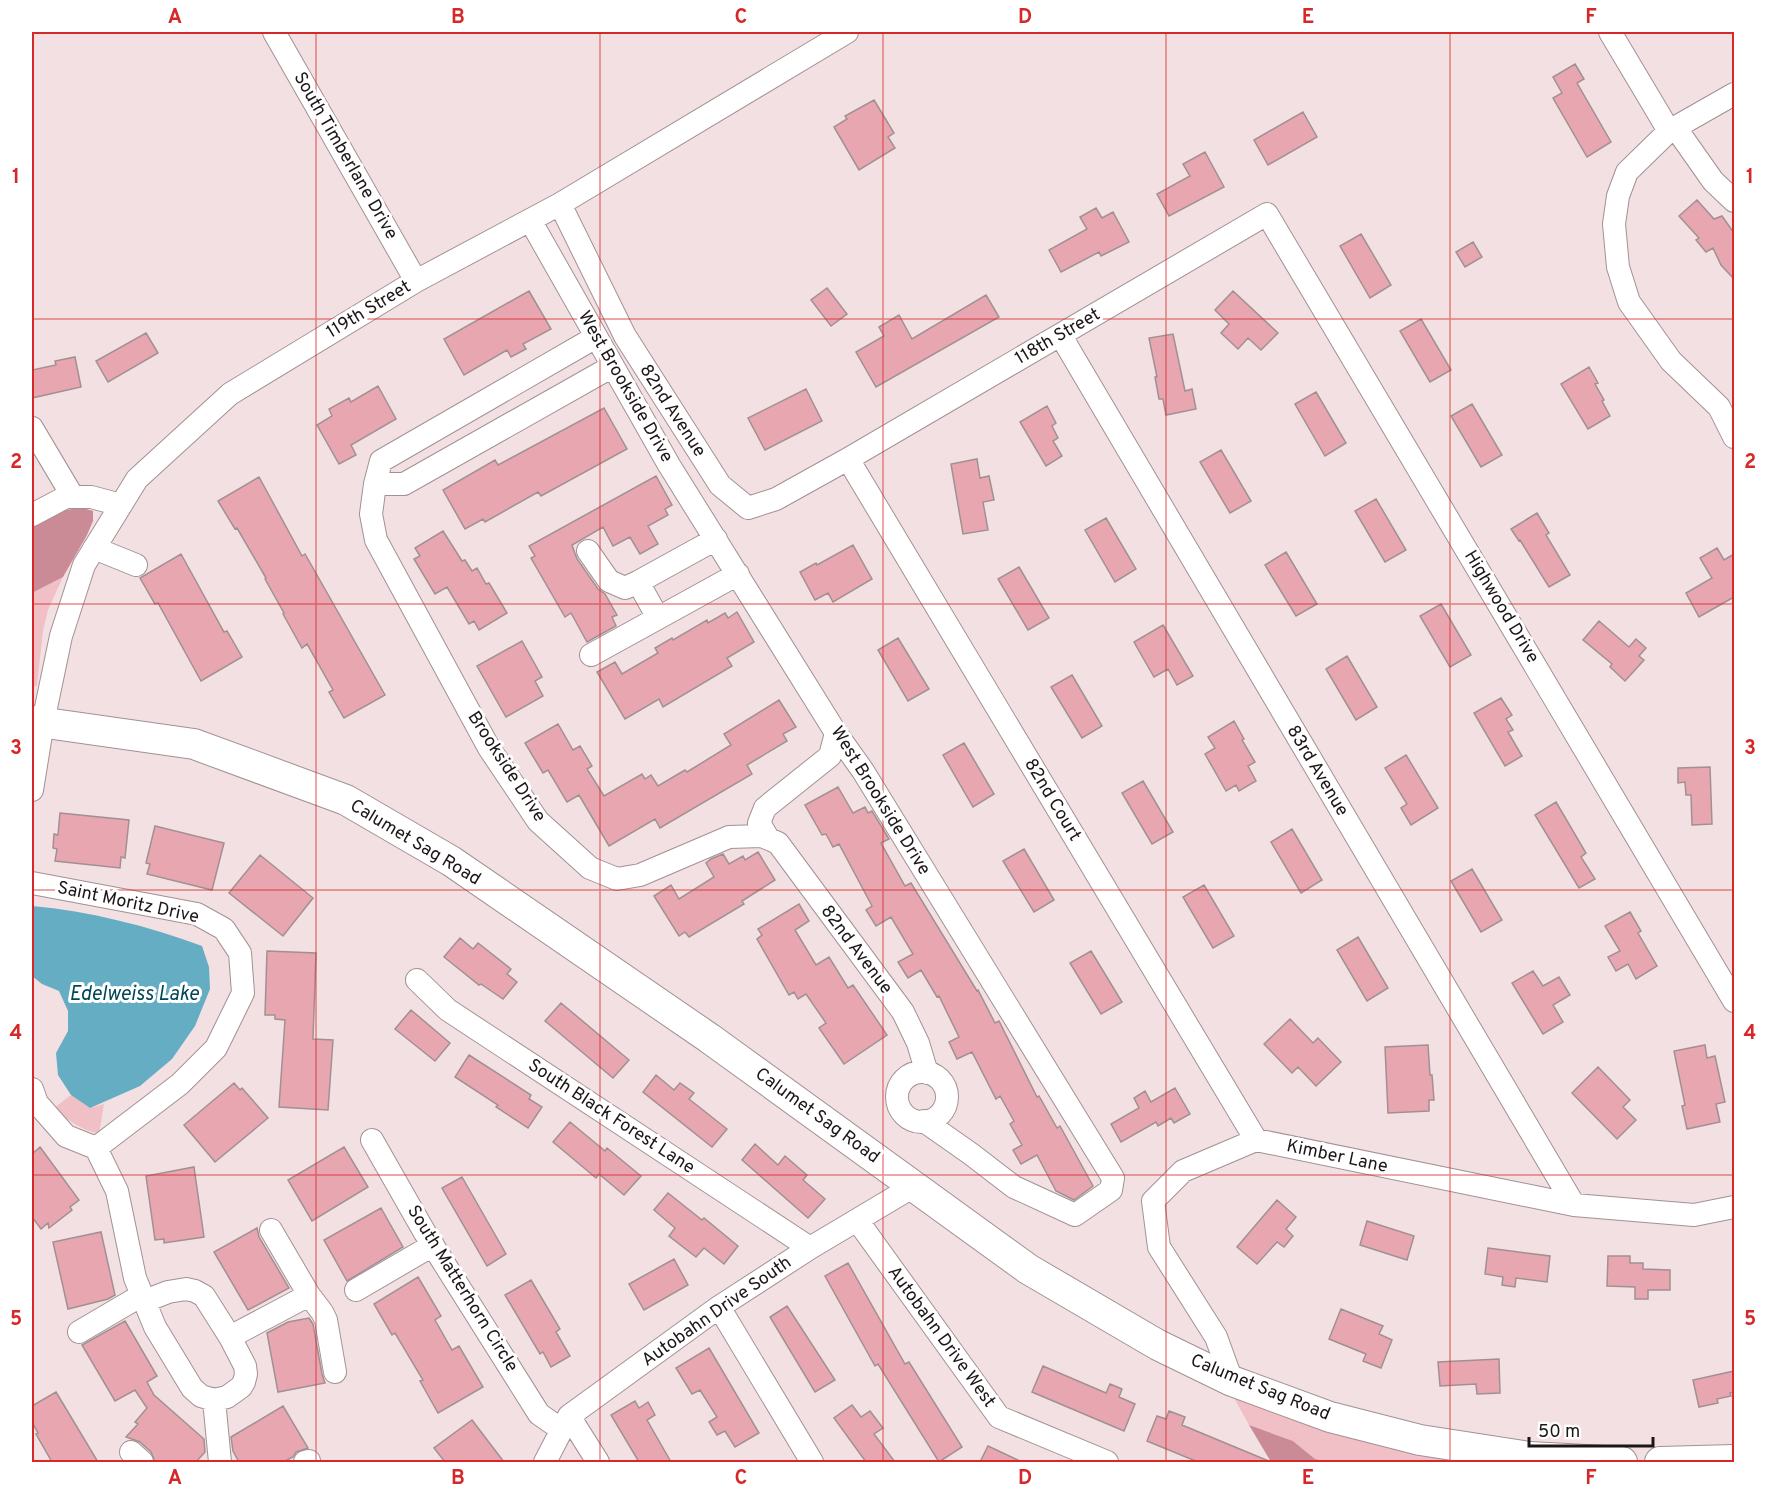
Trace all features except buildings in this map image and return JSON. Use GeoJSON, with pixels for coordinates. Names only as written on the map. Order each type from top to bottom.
{"type":"FeatureCollection","features":[{"type":"Feature","properties":{"kind":"main road","name":"Calumet Sag Road"},"geometry":{"type":"LineString","coordinates":[[37,721],[194,744],[346,800],[451,861],[709,1038],[1028,1269],[1158,1345],[1232,1381],[1330,1417],[1420,1440],[1530,1457],[1622,1462]]}},
{"type":"Feature","properties":{"kind":"main road"},"geometry":{"type":"LineString","coordinates":[[1660,1462],[1734,1460]]}},
{"type":"Feature","properties":{"kind":"street","name":"South Timberlane Drive"},"geometry":{"type":"LineString","coordinates":[[273,32],[417,281]]}},
{"type":"Feature","properties":{"kind":"street","name":"119th Street"},"geometry":{"type":"LineString","coordinates":[[37,721],[84,565],[94,548],[137,478],[230,394],[417,281],[560,204],[847,32]]}},
{"type":"Feature","properties":{"kind":"street"},"geometry":{"type":"LineString","coordinates":[[1610,32],[1672,129],[1713,181],[1734,201]]}},
{"type":"Feature","properties":{"kind":"street"},"geometry":{"type":"LineString","coordinates":[[1734,94],[1672,129],[1627,172],[1618,196],[1614,224],[1618,267],[1629,302],[1671,361],[1719,407],[1734,437]]}},
{"type":"Feature","properties":{"kind":"street","name":"82nd Avenue"},"geometry":{"type":"LineString","coordinates":[[560,204],[625,336],[720,485],[748,508],[776,499],[848,459]]}},
{"type":"Feature","properties":{"kind":"street","name":"118th Street"},"geometry":{"type":"LineString","coordinates":[[848,459],[1266,214]]}},
{"type":"Feature","properties":{"kind":"street","name":"Highwood Drive"},"geometry":{"type":"LineString","coordinates":[[1266,214],[1734,1001]]}},
{"type":"Feature","properties":{"kind":"street","name":"West Brookside Drive"},"geometry":{"type":"LineString","coordinates":[[530,220],[669,465],[869,782],[1113,1178],[1111,1190],[1076,1215],[1014,1187],[924,1121]]}},
{"type":"Feature","properties":{"kind":"street","name":"83rd Avenue"},"geometry":{"type":"LineString","coordinates":[[1061,336],[1574,1205]]}},
{"type":"Feature","properties":{"kind":"street","name":"Brookside Drive"},"geometry":{"type":"LineString","coordinates":[[596,337],[381,461],[371,514],[376,540],[489,748],[538,821],[590,868],[617,879],[640,875],[729,837],[762,836],[768,838]]}},
{"type":"Feature","properties":{"kind":"street"},"geometry":{"type":"LineString","coordinates":[[375,484],[404,484],[613,366]]}},
{"type":"Feature","properties":{"kind":"street"},"geometry":{"type":"LineString","coordinates":[[32,428],[73,497]]}},
{"type":"Feature","properties":{"kind":"street","name":"82nd Court"},"geometry":{"type":"LineString","coordinates":[[848,459],[1256,1140]]}},
{"type":"Feature","properties":{"kind":"street"},"geometry":{"type":"LineString","coordinates":[[32,515],[66,496],[91,497],[121,505]]}},
{"type":"Feature","properties":{"kind":"street"},"geometry":{"type":"LineString","coordinates":[[588,551],[609,581],[625,588],[716,538]]}},
{"type":"Feature","properties":{"kind":"street"},"geometry":{"type":"LineString","coordinates":[[94,548],[136,565]]}},
{"type":"Feature","properties":{"kind":"street"},"geometry":{"type":"LineString","coordinates":[[591,655],[738,574]]}},
{"type":"Feature","properties":{"kind":"street"},"geometry":{"type":"LineString","coordinates":[[638,582],[658,618]]}},
{"type":"Feature","properties":{"kind":"street"},"geometry":{"type":"LineString","coordinates":[[32,790],[37,721]]}},
{"type":"Feature","properties":{"kind":"street"},"geometry":{"type":"LineString","coordinates":[[768,838],[759,823],[765,808],[830,756],[836,733]]}},
{"type":"Feature","properties":{"kind":"street","name":"82nd Avenue"},"geometry":{"type":"LineString","coordinates":[[768,838],[778,843],[903,1012],[918,1043],[927,1073]]}},
{"type":"Feature","properties":{"kind":"street","name":"Saint Moritz Drive"},"geometry":{"type":"LineString","coordinates":[[32,883],[197,914],[224,928],[240,953],[243,993],[216,1048],[180,1084],[96,1148]]}},
{"type":"Feature","properties":{"kind":"street","name":"South Black Forest Lane"},"geometry":{"type":"LineString","coordinates":[[417,980],[448,1010],[810,1248]]}},
{"type":"Feature","properties":{"kind":"street"},"geometry":{"type":"LineString","coordinates":[[922,1072],[927,1073],[942,1081],[947,1092],[946,1104],[942,1112],[932,1120],[921,1122],[907,1117],[899,1107],[898,1091],[909,1076],[922,1072]]}},
{"type":"Feature","properties":{"kind":"street"},"geometry":{"type":"LineString","coordinates":[[32,1089],[37,1103],[66,1136],[96,1148],[117,1191],[131,1268],[144,1298],[155,1327],[192,1388],[201,1396],[214,1400],[235,1393],[244,1382],[245,1366],[230,1337],[204,1296],[195,1291],[186,1289],[144,1298],[79,1332]]}},
{"type":"Feature","properties":{"kind":"street","name":"South Matterhorn Circle"},"geometry":{"type":"LineString","coordinates":[[372,1140],[433,1245],[539,1414],[566,1423]]}},
{"type":"Feature","properties":{"kind":"street"},"geometry":{"type":"LineString","coordinates":[[1232,1381],[1216,1337],[1159,1247],[1153,1201],[1183,1171],[1256,1140]]}},
{"type":"Feature","properties":{"kind":"street","name":"Kimber Lane"},"geometry":{"type":"LineString","coordinates":[[1256,1140],[1574,1205],[1694,1215],[1734,1207]]}},
{"type":"Feature","properties":{"kind":"street","name":"Autobahn Drive South"},"geometry":{"type":"LineString","coordinates":[[545,1462],[566,1423],[719,1307],[810,1248],[914,1186]]}},
{"type":"Feature","properties":{"kind":"street","name":"Autobahn Drive West"},"geometry":{"type":"LineString","coordinates":[[857,1220],[999,1417],[1107,1462]]}},
{"type":"Feature","properties":{"kind":"street"},"geometry":{"type":"LineString","coordinates":[[271,1230],[326,1320],[335,1372]]}},
{"type":"Feature","properties":{"kind":"street"},"geometry":{"type":"LineString","coordinates":[[356,1290],[433,1245]]}},
{"type":"Feature","properties":{"kind":"street"},"geometry":{"type":"LineString","coordinates":[[230,1337],[309,1295]]}},
{"type":"Feature","properties":{"kind":"street"},"geometry":{"type":"LineString","coordinates":[[719,1307],[812,1462]]}},
{"type":"Feature","properties":{"kind":"street"},"geometry":{"type":"LineString","coordinates":[[214,1400],[220,1462]]}},
{"type":"Feature","properties":{"kind":"street"},"geometry":{"type":"LineString","coordinates":[[566,1423],[598,1462]]}},
{"type":"Feature","properties":{"kind":"shaded area"},"geometry":{"type":"Polygon","coordinates":[[[83,508],[93,511],[93,521],[63,577],[32,593],[32,527],[64,510],[83,508]]]}},
{"type":"Feature","properties":{"kind":"shaded area"},"geometry":{"type":"Polygon","coordinates":[[[63,577],[48,610],[43,631],[37,685],[32,689],[32,593],[63,577]]]}},
{"type":"Feature","properties":{"kind":"shaded area"},"geometry":{"type":"Polygon","coordinates":[[[71,1095],[90,1108],[104,1104],[99,1134],[75,1124],[54,1108],[71,1095]]]}},
{"type":"Feature","properties":{"kind":"shaded area"},"geometry":{"type":"Polygon","coordinates":[[[1233,1396],[1480,1462],[1331,1462],[1315,1459],[1293,1441],[1249,1425],[1233,1396]]]}},
{"type":"Feature","properties":{"kind":"shaded area"},"geometry":{"type":"Polygon","coordinates":[[[1249,1425],[1293,1441],[1315,1459],[1331,1462],[1271,1462],[1249,1425]]]}},
{"type":"Feature","properties":{"kind":"water","name":"Edelweiss Lake"},"geometry":{"type":"Polygon","coordinates":[[[32,906],[97,916],[182,939],[202,946],[209,967],[210,989],[195,1026],[172,1059],[140,1086],[90,1108],[71,1095],[58,1075],[56,1053],[68,1031],[68,1011],[59,991],[42,984],[32,976],[32,906]]]}}]}
